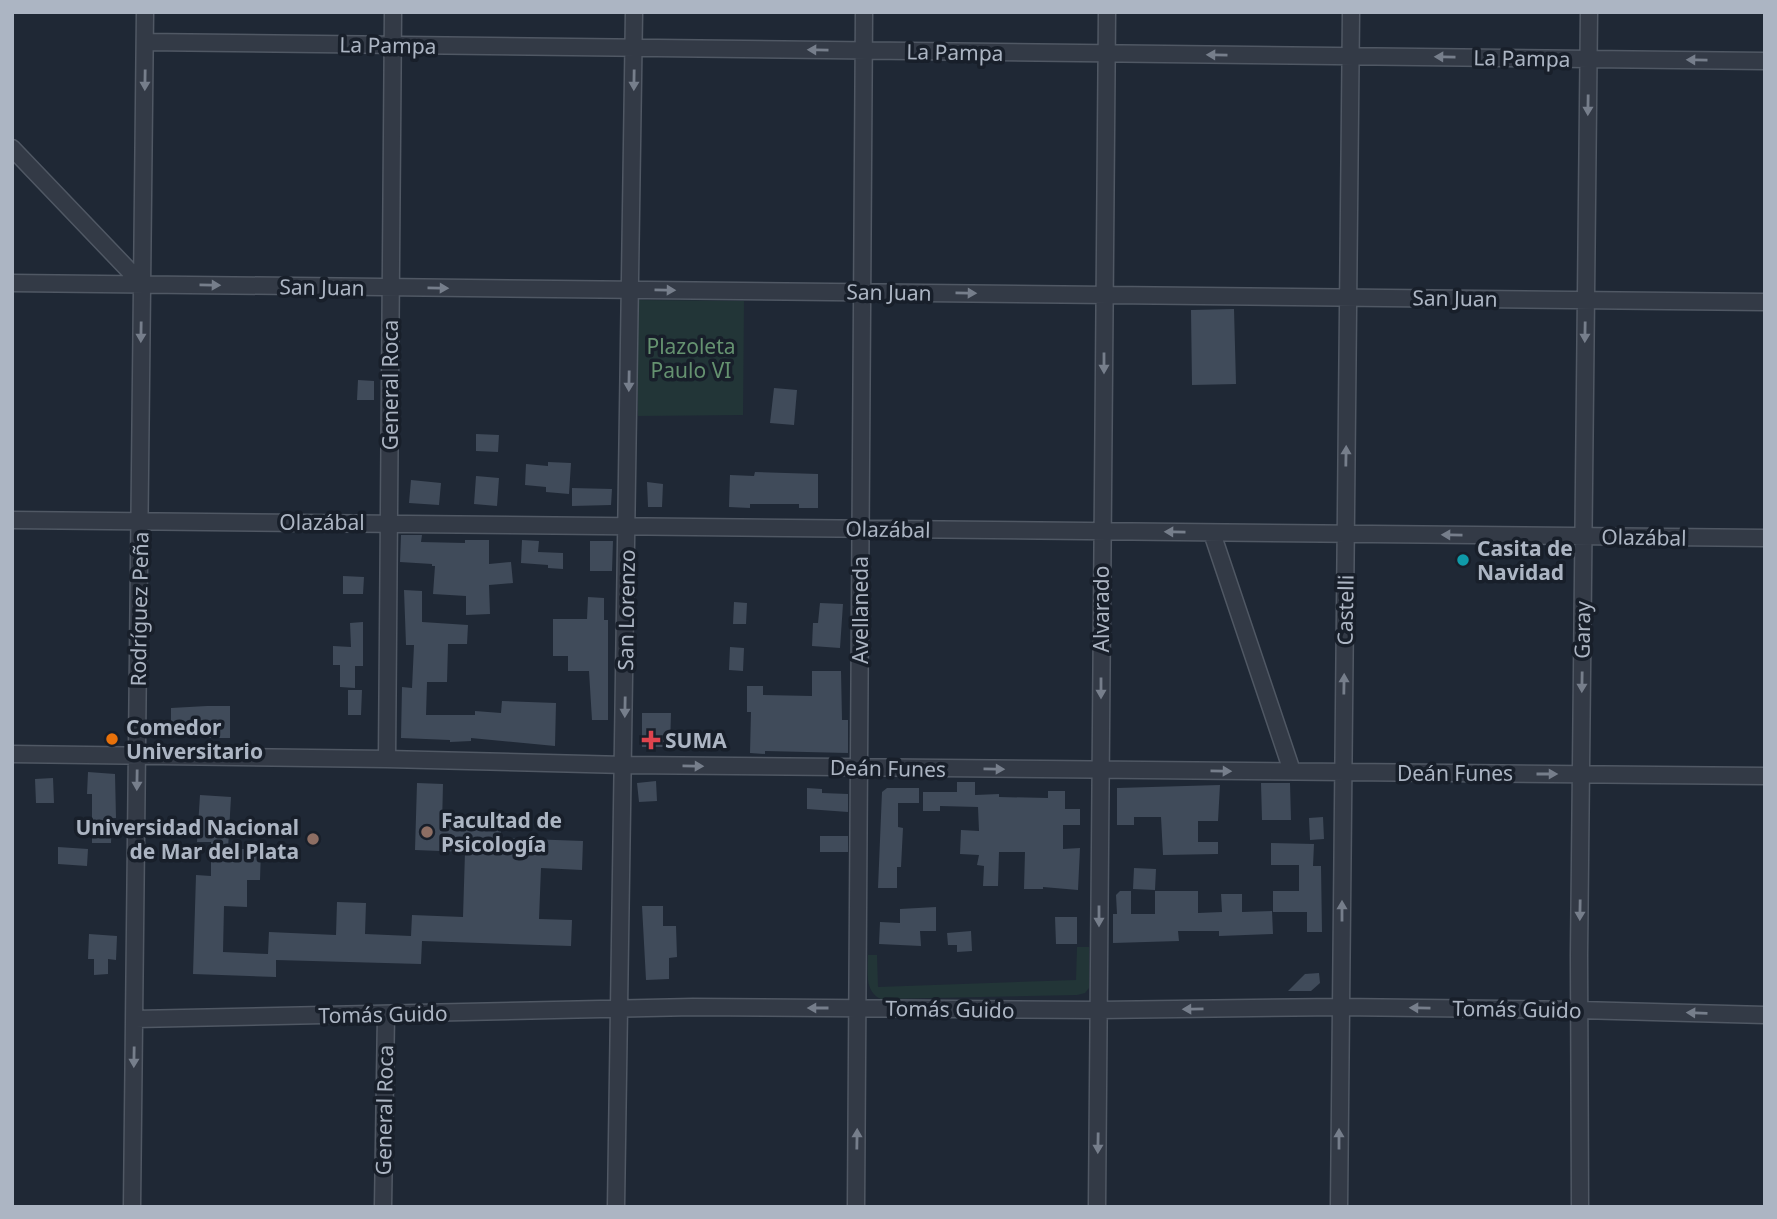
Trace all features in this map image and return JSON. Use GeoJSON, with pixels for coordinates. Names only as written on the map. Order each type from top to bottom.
{"type":"FeatureCollection","features":[{"type":"Feature","properties":{"kind":"street","name":"Rodríguez Peña"},"geometry":{"type":"LineString","coordinates":[[132,1207],[145,12]]}},
{"type":"Feature","properties":{"kind":"street","name":"General Roca"},"geometry":{"type":"LineString","coordinates":[[387,759],[393,12]]}},
{"type":"Feature","properties":{"kind":"street","name":"San Lorenzo"},"geometry":{"type":"LineString","coordinates":[[616,1207],[625,765],[634,12]]}},
{"type":"Feature","properties":{"kind":"street","name":"Avellaneda"},"geometry":{"type":"LineString","coordinates":[[856,1207],[864,12]]}},
{"type":"Feature","properties":{"kind":"street","name":"Alvarado"},"geometry":{"type":"LineString","coordinates":[[1097,1207],[1107,12]]}},
{"type":"Feature","properties":{"kind":"street","name":"Castelli"},"geometry":{"type":"LineString","coordinates":[[1339,1207],[1351,12]]}},
{"type":"Feature","properties":{"kind":"street","name":"Garay"},"geometry":{"type":"LineString","coordinates":[[1580,1207],[1579,1010],[1589,12]]}},
{"type":"Feature","properties":{"kind":"street","name":"La Pampa"},"geometry":{"type":"LineString","coordinates":[[145,42],[1765,61]]}},
{"type":"Feature","properties":{"kind":"street"},"geometry":{"type":"LineString","coordinates":[[12,148],[142,285]]}},
{"type":"Feature","properties":{"kind":"street","name":"San Juan"},"geometry":{"type":"LineString","coordinates":[[12,283],[1765,302]]}},
{"type":"Feature","properties":{"kind":"street","name":"Olazábal"},"geometry":{"type":"LineString","coordinates":[[12,520],[1765,538]]}},
{"type":"Feature","properties":{"kind":"street"},"geometry":{"type":"LineString","coordinates":[[1212,533],[1292,771]]}},
{"type":"Feature","properties":{"kind":"street","name":"Deán Funes"},"geometry":{"type":"LineString","coordinates":[[12,754],[625,765],[1765,776]]}},
{"type":"Feature","properties":{"kind":"street","name":"Tomás Guido"},"geometry":{"type":"LineString","coordinates":[[135,1019],[859,1008],[1099,1010],[1340,1007],[1765,1015]]}},
{"type":"Feature","properties":{"kind":"street","name":"General Roca"},"geometry":{"type":"LineString","coordinates":[[383,1207],[386,1014]]}},
{"type":"Feature","properties":{"kind":"green space","name":"Plazoleta Paulo VI"},"geometry":{"type":"Polygon","coordinates":[[[638,300],[744,301],[743,415],[638,416],[638,300]]]}},
{"type":"Feature","properties":{"kind":"green space"},"geometry":{"type":"Polygon","coordinates":[[[1077,947],[1089,947],[1089,988],[1085,993],[1077,995],[881,999],[869,986],[868,955],[877,955],[878,987],[1076,980],[1077,947]]]}},
{"type":"Feature","properties":{"kind":"building"},"geometry":{"type":"Polygon","coordinates":[[[1234,309],[1236,384],[1192,385],[1191,310],[1234,309]]]}},
{"type":"Feature","properties":{"kind":"building"},"geometry":{"type":"Polygon","coordinates":[[[358,380],[374,381],[374,400],[357,400],[358,380]]]}},
{"type":"Feature","properties":{"kind":"building"},"geometry":{"type":"Polygon","coordinates":[[[774,388],[797,390],[794,425],[770,423],[774,388]]]}},
{"type":"Feature","properties":{"kind":"building"},"geometry":{"type":"Polygon","coordinates":[[[476,434],[499,435],[498,452],[476,451],[476,434]]]}},
{"type":"Feature","properties":{"kind":"building"},"geometry":{"type":"Polygon","coordinates":[[[548,462],[571,463],[569,494],[546,492],[546,487],[525,485],[526,464],[548,466],[548,462]]]}},
{"type":"Feature","properties":{"kind":"building"},"geometry":{"type":"Polygon","coordinates":[[[755,472],[818,474],[818,508],[799,508],[799,504],[729,507],[730,475],[754,476],[755,472]]]}},
{"type":"Feature","properties":{"kind":"building"},"geometry":{"type":"Polygon","coordinates":[[[476,476],[499,478],[497,506],[474,504],[476,476]]]}},
{"type":"Feature","properties":{"kind":"building"},"geometry":{"type":"Polygon","coordinates":[[[411,480],[441,483],[439,505],[409,503],[411,480]]]}},
{"type":"Feature","properties":{"kind":"building"},"geometry":{"type":"Polygon","coordinates":[[[647,482],[663,484],[662,507],[648,507],[647,482]]]}},
{"type":"Feature","properties":{"kind":"building"},"geometry":{"type":"Polygon","coordinates":[[[572,488],[612,489],[611,505],[572,506],[572,488]]]}},
{"type":"Feature","properties":{"kind":"building"},"geometry":{"type":"Polygon","coordinates":[[[401,535],[422,535],[421,542],[465,543],[465,540],[489,540],[489,564],[511,562],[513,583],[489,585],[490,614],[466,615],[466,596],[433,594],[435,566],[400,562],[401,535]]]}},
{"type":"Feature","properties":{"kind":"building"},"geometry":{"type":"Polygon","coordinates":[[[522,540],[539,541],[538,552],[563,553],[563,569],[521,563],[522,540]]]}},
{"type":"Feature","properties":{"kind":"building"},"geometry":{"type":"Polygon","coordinates":[[[590,541],[613,541],[612,571],[590,571],[590,541]]]}},
{"type":"Feature","properties":{"kind":"building"},"geometry":{"type":"Polygon","coordinates":[[[343,576],[364,577],[363,594],[343,594],[343,576]]]}},
{"type":"Feature","properties":{"kind":"building"},"geometry":{"type":"Polygon","coordinates":[[[404,590],[422,591],[422,622],[468,625],[467,644],[448,644],[447,682],[427,682],[426,715],[475,715],[475,711],[501,713],[502,701],[556,703],[555,746],[471,738],[471,741],[450,742],[401,738],[402,687],[412,688],[414,645],[406,645],[404,590]]]}},
{"type":"Feature","properties":{"kind":"building"},"geometry":{"type":"Polygon","coordinates":[[[588,597],[604,598],[604,620],[608,620],[608,720],[592,720],[589,671],[568,671],[568,656],[553,656],[553,619],[587,619],[588,597]]]}},
{"type":"Feature","properties":{"kind":"building"},"geometry":{"type":"Polygon","coordinates":[[[734,602],[747,603],[746,624],[733,624],[734,602]]]}},
{"type":"Feature","properties":{"kind":"building"},"geometry":{"type":"Polygon","coordinates":[[[820,603],[843,604],[840,648],[812,646],[813,623],[818,623],[820,603]]]}},
{"type":"Feature","properties":{"kind":"building"},"geometry":{"type":"Polygon","coordinates":[[[363,622],[363,666],[355,666],[355,688],[340,687],[340,665],[333,665],[333,646],[351,647],[350,623],[363,622]]]}},
{"type":"Feature","properties":{"kind":"building"},"geometry":{"type":"Polygon","coordinates":[[[730,647],[744,648],[743,671],[729,670],[730,647]]]}},
{"type":"Feature","properties":{"kind":"building"},"geometry":{"type":"Polygon","coordinates":[[[812,671],[841,671],[842,720],[848,720],[848,753],[750,753],[751,712],[747,712],[747,686],[763,686],[763,695],[812,696],[812,671]]]}},
{"type":"Feature","properties":{"kind":"building"},"geometry":{"type":"Polygon","coordinates":[[[348,690],[362,690],[361,715],[348,715],[348,690]]]}},
{"type":"Feature","properties":{"kind":"building"},"geometry":{"type":"Polygon","coordinates":[[[230,706],[230,738],[207,738],[207,729],[171,728],[171,708],[230,706]]]}},
{"type":"Feature","properties":{"kind":"building"},"geometry":{"type":"Polygon","coordinates":[[[642,713],[671,713],[670,747],[642,747],[642,713]]]}},
{"type":"Feature","properties":{"kind":"building"},"geometry":{"type":"Polygon","coordinates":[[[88,772],[115,774],[116,818],[112,818],[111,843],[92,843],[92,794],[87,794],[88,772]]]}},
{"type":"Feature","properties":{"kind":"building"},"geometry":{"type":"Polygon","coordinates":[[[53,778],[54,803],[36,803],[35,779],[53,778]]]}},
{"type":"Feature","properties":{"kind":"building"},"geometry":{"type":"Polygon","coordinates":[[[656,781],[657,801],[639,802],[637,783],[656,781]]]}},
{"type":"Feature","properties":{"kind":"building"},"geometry":{"type":"Polygon","coordinates":[[[957,782],[975,782],[975,795],[999,794],[999,797],[1048,798],[1048,791],[1065,791],[1065,809],[1080,809],[1080,825],[1063,825],[1063,849],[1080,848],[1078,890],[1043,887],[1024,889],[1025,852],[999,852],[998,886],[983,886],[984,866],[977,865],[979,855],[960,854],[961,830],[979,831],[978,807],[940,806],[940,811],[923,811],[923,792],[957,792],[957,782]]]}},
{"type":"Feature","properties":{"kind":"building","name":"Universidad Nacional de Mar del Plata"},"geometry":{"type":"Polygon","coordinates":[[[417,783],[443,784],[442,825],[501,829],[501,838],[583,841],[582,870],[541,868],[539,919],[572,920],[571,946],[422,941],[421,964],[276,960],[276,977],[193,974],[196,875],[211,876],[211,842],[197,842],[200,795],[231,797],[228,849],[261,849],[260,880],[247,880],[247,907],[224,906],[223,952],[268,954],[269,932],[336,935],[337,902],[366,903],[365,934],[411,936],[412,915],[463,917],[465,852],[415,850],[417,783]]]}},
{"type":"Feature","properties":{"kind":"building"},"geometry":{"type":"Polygon","coordinates":[[[1261,783],[1290,783],[1291,820],[1262,820],[1261,783]]]}},
{"type":"Feature","properties":{"kind":"building"},"geometry":{"type":"Polygon","coordinates":[[[1220,785],[1218,821],[1198,821],[1198,842],[1218,842],[1218,854],[1163,855],[1161,817],[1134,817],[1134,825],[1117,825],[1117,788],[1220,785]]]}},
{"type":"Feature","properties":{"kind":"building"},"geometry":{"type":"Polygon","coordinates":[[[807,788],[822,789],[822,793],[848,794],[848,812],[807,809],[807,788]]]}},
{"type":"Feature","properties":{"kind":"building"},"geometry":{"type":"Polygon","coordinates":[[[887,788],[919,788],[919,803],[898,803],[898,827],[903,828],[897,888],[878,888],[882,792],[887,788]]]}},
{"type":"Feature","properties":{"kind":"building"},"geometry":{"type":"Polygon","coordinates":[[[1323,817],[1324,839],[1310,840],[1309,818],[1323,817]]]}},
{"type":"Feature","properties":{"kind":"building"},"geometry":{"type":"Polygon","coordinates":[[[820,836],[848,836],[848,852],[820,852],[820,836]]]}},
{"type":"Feature","properties":{"kind":"building"},"geometry":{"type":"Polygon","coordinates":[[[1271,843],[1314,844],[1313,866],[1321,866],[1322,932],[1307,932],[1307,912],[1273,912],[1273,891],[1299,891],[1299,865],[1271,865],[1271,843]]]}},
{"type":"Feature","properties":{"kind":"building"},"geometry":{"type":"Polygon","coordinates":[[[58,847],[88,849],[87,866],[58,864],[58,847]]]}},
{"type":"Feature","properties":{"kind":"building"},"geometry":{"type":"Polygon","coordinates":[[[1134,868],[1156,869],[1155,890],[1133,889],[1134,868]]]}},
{"type":"Feature","properties":{"kind":"building"},"geometry":{"type":"Polygon","coordinates":[[[1120,891],[1131,891],[1131,914],[1155,914],[1155,891],[1198,891],[1198,913],[1222,912],[1221,894],[1242,894],[1242,912],[1272,911],[1273,934],[1219,936],[1219,931],[1178,931],[1179,941],[1113,943],[1113,914],[1117,914],[1116,895],[1120,891]]]}},
{"type":"Feature","properties":{"kind":"building"},"geometry":{"type":"Polygon","coordinates":[[[642,906],[663,906],[663,926],[676,926],[677,957],[669,958],[669,979],[646,980],[642,906]]]}},
{"type":"Feature","properties":{"kind":"building"},"geometry":{"type":"Polygon","coordinates":[[[936,907],[936,931],[920,931],[921,946],[879,944],[880,922],[900,923],[900,909],[936,907]]]}},
{"type":"Feature","properties":{"kind":"building"},"geometry":{"type":"Polygon","coordinates":[[[1055,917],[1077,917],[1077,944],[1056,944],[1055,917]]]}},
{"type":"Feature","properties":{"kind":"building"},"geometry":{"type":"Polygon","coordinates":[[[971,931],[972,951],[957,952],[957,945],[948,945],[947,933],[971,931]]]}},
{"type":"Feature","properties":{"kind":"building"},"geometry":{"type":"Polygon","coordinates":[[[89,934],[117,936],[116,960],[108,959],[108,974],[94,975],[94,959],[88,959],[89,934]]]}},
{"type":"Feature","properties":{"kind":"building"},"geometry":{"type":"Polygon","coordinates":[[[1319,973],[1320,983],[1311,991],[1288,991],[1305,974],[1319,973]]]}},
{"type":"Feature","properties":{"kind":"place","name":"Casita de Navidad"},"geometry":{"type":"Point","coordinates":[1463,560]}},
{"type":"Feature","properties":{"kind":"place","name":"Comedor Universitario"},"geometry":{"type":"Point","coordinates":[112,739]}},
{"type":"Feature","properties":{"kind":"place","name":"SUMA"},"geometry":{"type":"Point","coordinates":[651,740]}},
{"type":"Feature","properties":{"kind":"place","name":"Facultad de Psicología"},"geometry":{"type":"Point","coordinates":[427,832]}},
{"type":"Feature","properties":{"kind":"place","name":"Universidad Nacional de Mar del Plata"},"geometry":{"type":"Point","coordinates":[313,839]}}]}
